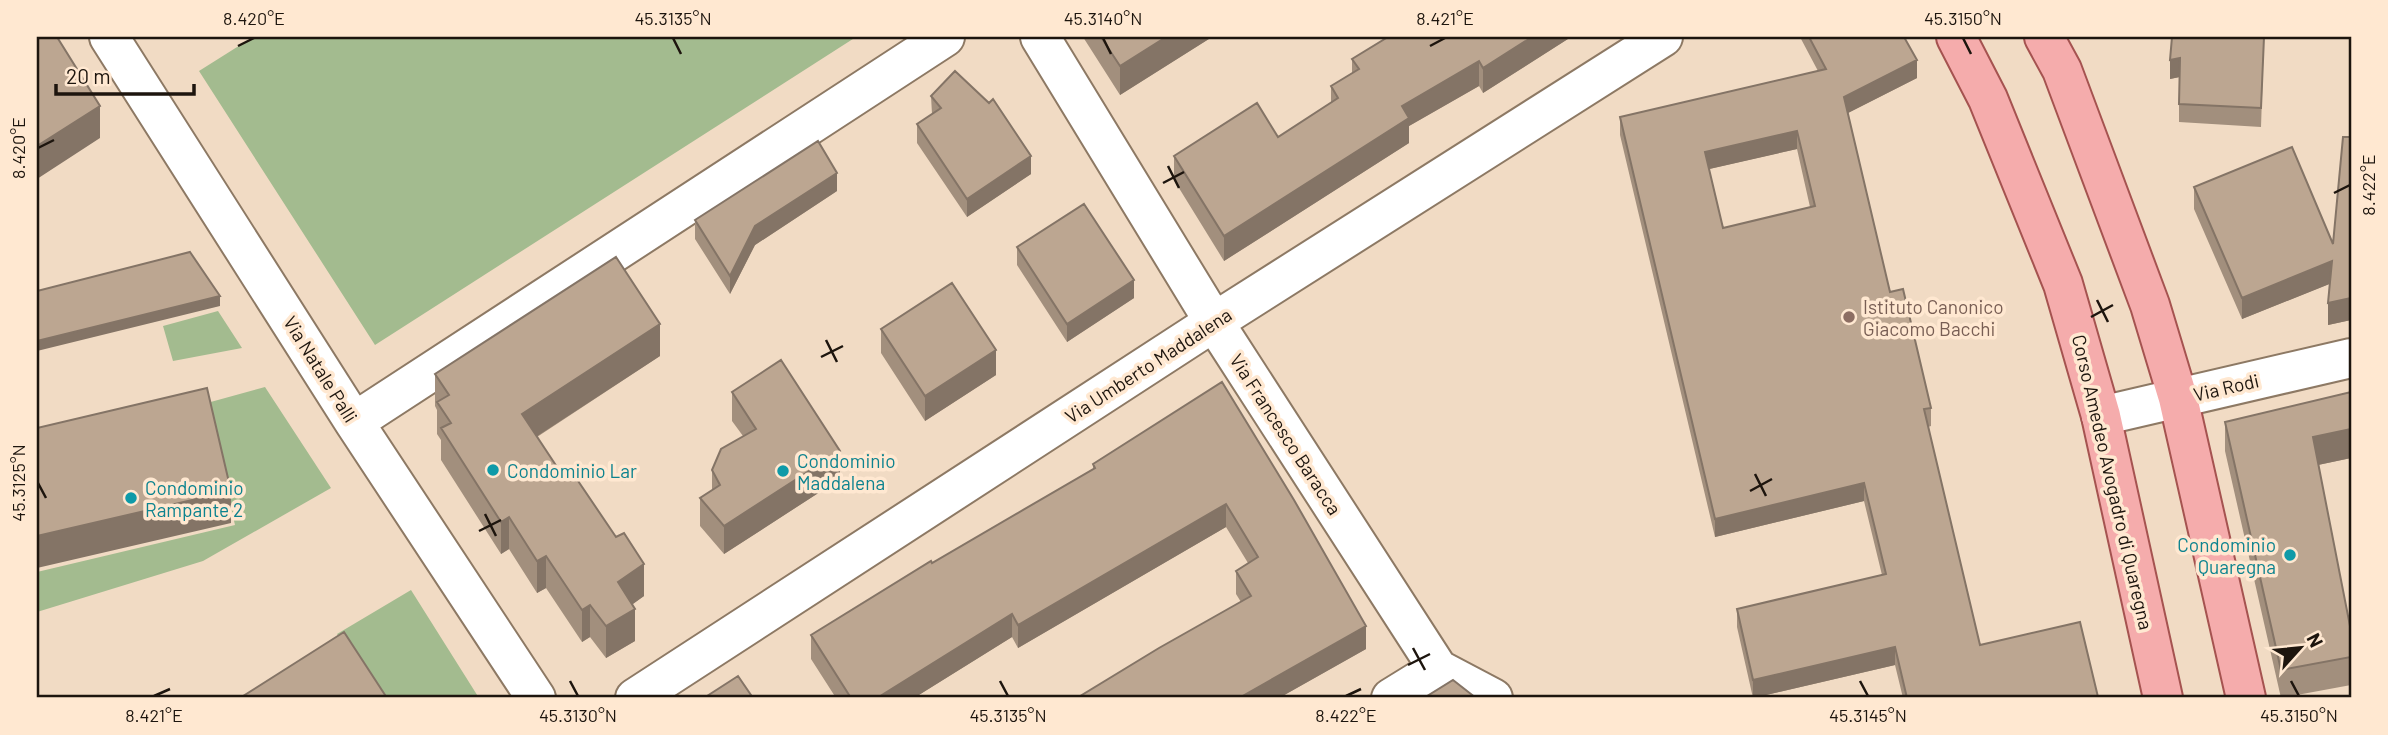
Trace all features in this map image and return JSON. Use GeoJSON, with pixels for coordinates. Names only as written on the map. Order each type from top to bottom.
{"type":"FeatureCollection","features":[{"type":"Feature","properties":{"kind":"main road","name":"Corso Amedeo Avogadro di Quaregna"},"geometry":{"type":"LineString","coordinates":[[1956,37],[1988,99],[2063,284],[2101,416],[2163,698]]}},
{"type":"Feature","properties":{"kind":"main road"},"geometry":{"type":"LineString","coordinates":[[2044,37],[2062,70],[2150,305],[2178,398],[2246,698]]}},
{"type":"Feature","properties":{"kind":"street","name":"Via Natale Palli"},"geometry":{"type":"LineString","coordinates":[[109,37],[354,422],[536,698]]}},
{"type":"Feature","properties":{"kind":"street"},"geometry":{"type":"LineString","coordinates":[[354,422],[945,37]]}},
{"type":"Feature","properties":{"kind":"street","name":"Via Francesco Baracca"},"geometry":{"type":"LineString","coordinates":[[1040,37],[1214,322],[1438,669],[1493,698]]}},
{"type":"Feature","properties":{"kind":"street","name":"Via Umberto Maddalena"},"geometry":{"type":"LineString","coordinates":[[635,698],[1214,322],[1663,37]]}},
{"type":"Feature","properties":{"kind":"street","name":"Via Rodi"},"geometry":{"type":"LineString","coordinates":[[2101,416],[2351,358]]}},
{"type":"Feature","properties":{"kind":"street"},"geometry":{"type":"LineString","coordinates":[[1391,698],[1438,669]]}},
{"type":"Feature","properties":{"kind":"green space"},"geometry":{"type":"Polygon","coordinates":[[[253,37],[856,37],[375,345],[199,71],[253,37]]]}},
{"type":"Feature","properties":{"kind":"green space"},"geometry":{"type":"Polygon","coordinates":[[[218,311],[242,348],[173,361],[163,326],[218,311]]]}},
{"type":"Feature","properties":{"kind":"green space"},"geometry":{"type":"Polygon","coordinates":[[[265,387],[331,488],[203,561],[37,612],[37,572],[235,525],[207,403],[265,387]]]}},
{"type":"Feature","properties":{"kind":"green space"},"geometry":{"type":"Polygon","coordinates":[[[411,590],[479,698],[375,698],[337,634],[411,590]]]}},
{"type":"Feature","properties":{"kind":"building"},"geometry":{"type":"Polygon","coordinates":[[[57,37],[100,106],[37,146],[37,39],[57,37]]]}},
{"type":"Feature","properties":{"kind":"building"},"geometry":{"type":"Polygon","coordinates":[[[1101,37],[1166,37],[1120,66],[1101,37]]]}},
{"type":"Feature","properties":{"kind":"building"},"geometry":{"type":"Polygon","coordinates":[[[1388,37],[1532,37],[1483,68],[1479,61],[1402,106],[1409,118],[1224,236],[1174,156],[1257,103],[1278,137],[1338,98],[1331,86],[1359,69],[1352,59],[1388,37]]]}},
{"type":"Feature","properties":{"kind":"building"},"geometry":{"type":"Polygon","coordinates":[[[1809,37],[1904,37],[1917,60],[1844,97],[1890,292],[1903,289],[1931,408],[1924,409],[1980,645],[2080,622],[2098,697],[1907,698],[1895,647],[1753,680],[1737,609],[1886,574],[1864,483],[1715,519],[1620,117],[1826,69],[1809,37]],[[1797,131],[1705,152],[1723,228],[1815,206],[1797,131]]]}},
{"type":"Feature","properties":{"kind":"building"},"geometry":{"type":"Polygon","coordinates":[[[2172,37],[2264,37],[2261,108],[2179,104],[2180,58],[2170,60],[2172,37]]]}},
{"type":"Feature","properties":{"kind":"building"},"geometry":{"type":"Polygon","coordinates":[[[955,71],[989,103],[993,99],[1031,156],[967,199],[917,124],[941,108],[931,96],[955,71]]]}},
{"type":"Feature","properties":{"kind":"building"},"geometry":{"type":"Polygon","coordinates":[[[2343,137],[2351,137],[2351,298],[2328,303],[2332,261],[2242,298],[2194,187],[2292,147],[2333,244],[2343,137]]]}},
{"type":"Feature","properties":{"kind":"building"},"geometry":{"type":"Polygon","coordinates":[[[818,141],[837,173],[755,226],[730,276],[695,220],[818,141]]]}},
{"type":"Feature","properties":{"kind":"building"},"geometry":{"type":"Polygon","coordinates":[[[1084,204],[1134,280],[1067,324],[1017,247],[1084,204]]]}},
{"type":"Feature","properties":{"kind":"building"},"geometry":{"type":"Polygon","coordinates":[[[190,252],[220,296],[37,341],[37,291],[190,252]]]}},
{"type":"Feature","properties":{"kind":"building","name":"Condominio Lar"},"geometry":{"type":"Polygon","coordinates":[[[616,257],[660,324],[522,414],[565,479],[574,475],[616,537],[624,533],[644,564],[618,582],[635,609],[606,626],[590,605],[582,610],[546,556],[537,561],[509,517],[501,522],[441,428],[451,423],[437,402],[449,395],[435,374],[616,257]]]}},
{"type":"Feature","properties":{"kind":"building"},"geometry":{"type":"Polygon","coordinates":[[[952,283],[996,350],[925,396],[881,329],[952,283]]]}},
{"type":"Feature","properties":{"kind":"building","name":"Condominio Maddalena"},"geometry":{"type":"Polygon","coordinates":[[[781,360],[840,451],[724,526],[700,498],[720,485],[712,470],[721,449],[756,429],[732,392],[781,360]]]}},
{"type":"Feature","properties":{"kind":"building"},"geometry":{"type":"Polygon","coordinates":[[[1222,382],[1366,626],[1239,698],[1077,698],[1251,596],[1236,571],[1258,557],[1226,504],[1018,625],[1012,614],[877,698],[851,698],[811,635],[931,561],[932,563],[1095,468],[1093,464],[1222,382]]]}},
{"type":"Feature","properties":{"kind":"building","name":"Condominio Rampante 2"},"geometry":{"type":"Polygon","coordinates":[[[207,388],[231,491],[37,536],[37,428],[207,388]]]}},
{"type":"Feature","properties":{"kind":"building","name":"Condominio Quaregna"},"geometry":{"type":"Polygon","coordinates":[[[2351,392],[2351,429],[2313,437],[2351,631],[2351,657],[2281,670],[2225,422],[2351,392]]]}},
{"type":"Feature","properties":{"kind":"building"},"geometry":{"type":"Polygon","coordinates":[[[344,632],[387,698],[240,698],[344,632]]]}},
{"type":"Feature","properties":{"kind":"building"},"geometry":{"type":"Polygon","coordinates":[[[738,676],[753,698],[704,698],[738,676]]]}},
{"type":"Feature","properties":{"kind":"building"},"geometry":{"type":"Polygon","coordinates":[[[1453,680],[1476,698],[1424,698],[1453,680]]]}},
{"type":"Feature","properties":{"kind":"place","name":"Istituto Canonico Giacomo Bacchi"},"geometry":{"type":"Point","coordinates":[1849,317]}},
{"type":"Feature","properties":{"kind":"place","name":"Condominio Lar"},"geometry":{"type":"Point","coordinates":[493,470]}},
{"type":"Feature","properties":{"kind":"place","name":"Condominio Maddalena"},"geometry":{"type":"Point","coordinates":[783,471]}},
{"type":"Feature","properties":{"kind":"place","name":"Condominio Rampante 2"},"geometry":{"type":"Point","coordinates":[131,498]}},
{"type":"Feature","properties":{"kind":"place","name":"Condominio Quaregna"},"geometry":{"type":"Point","coordinates":[2290,555]}}]}
